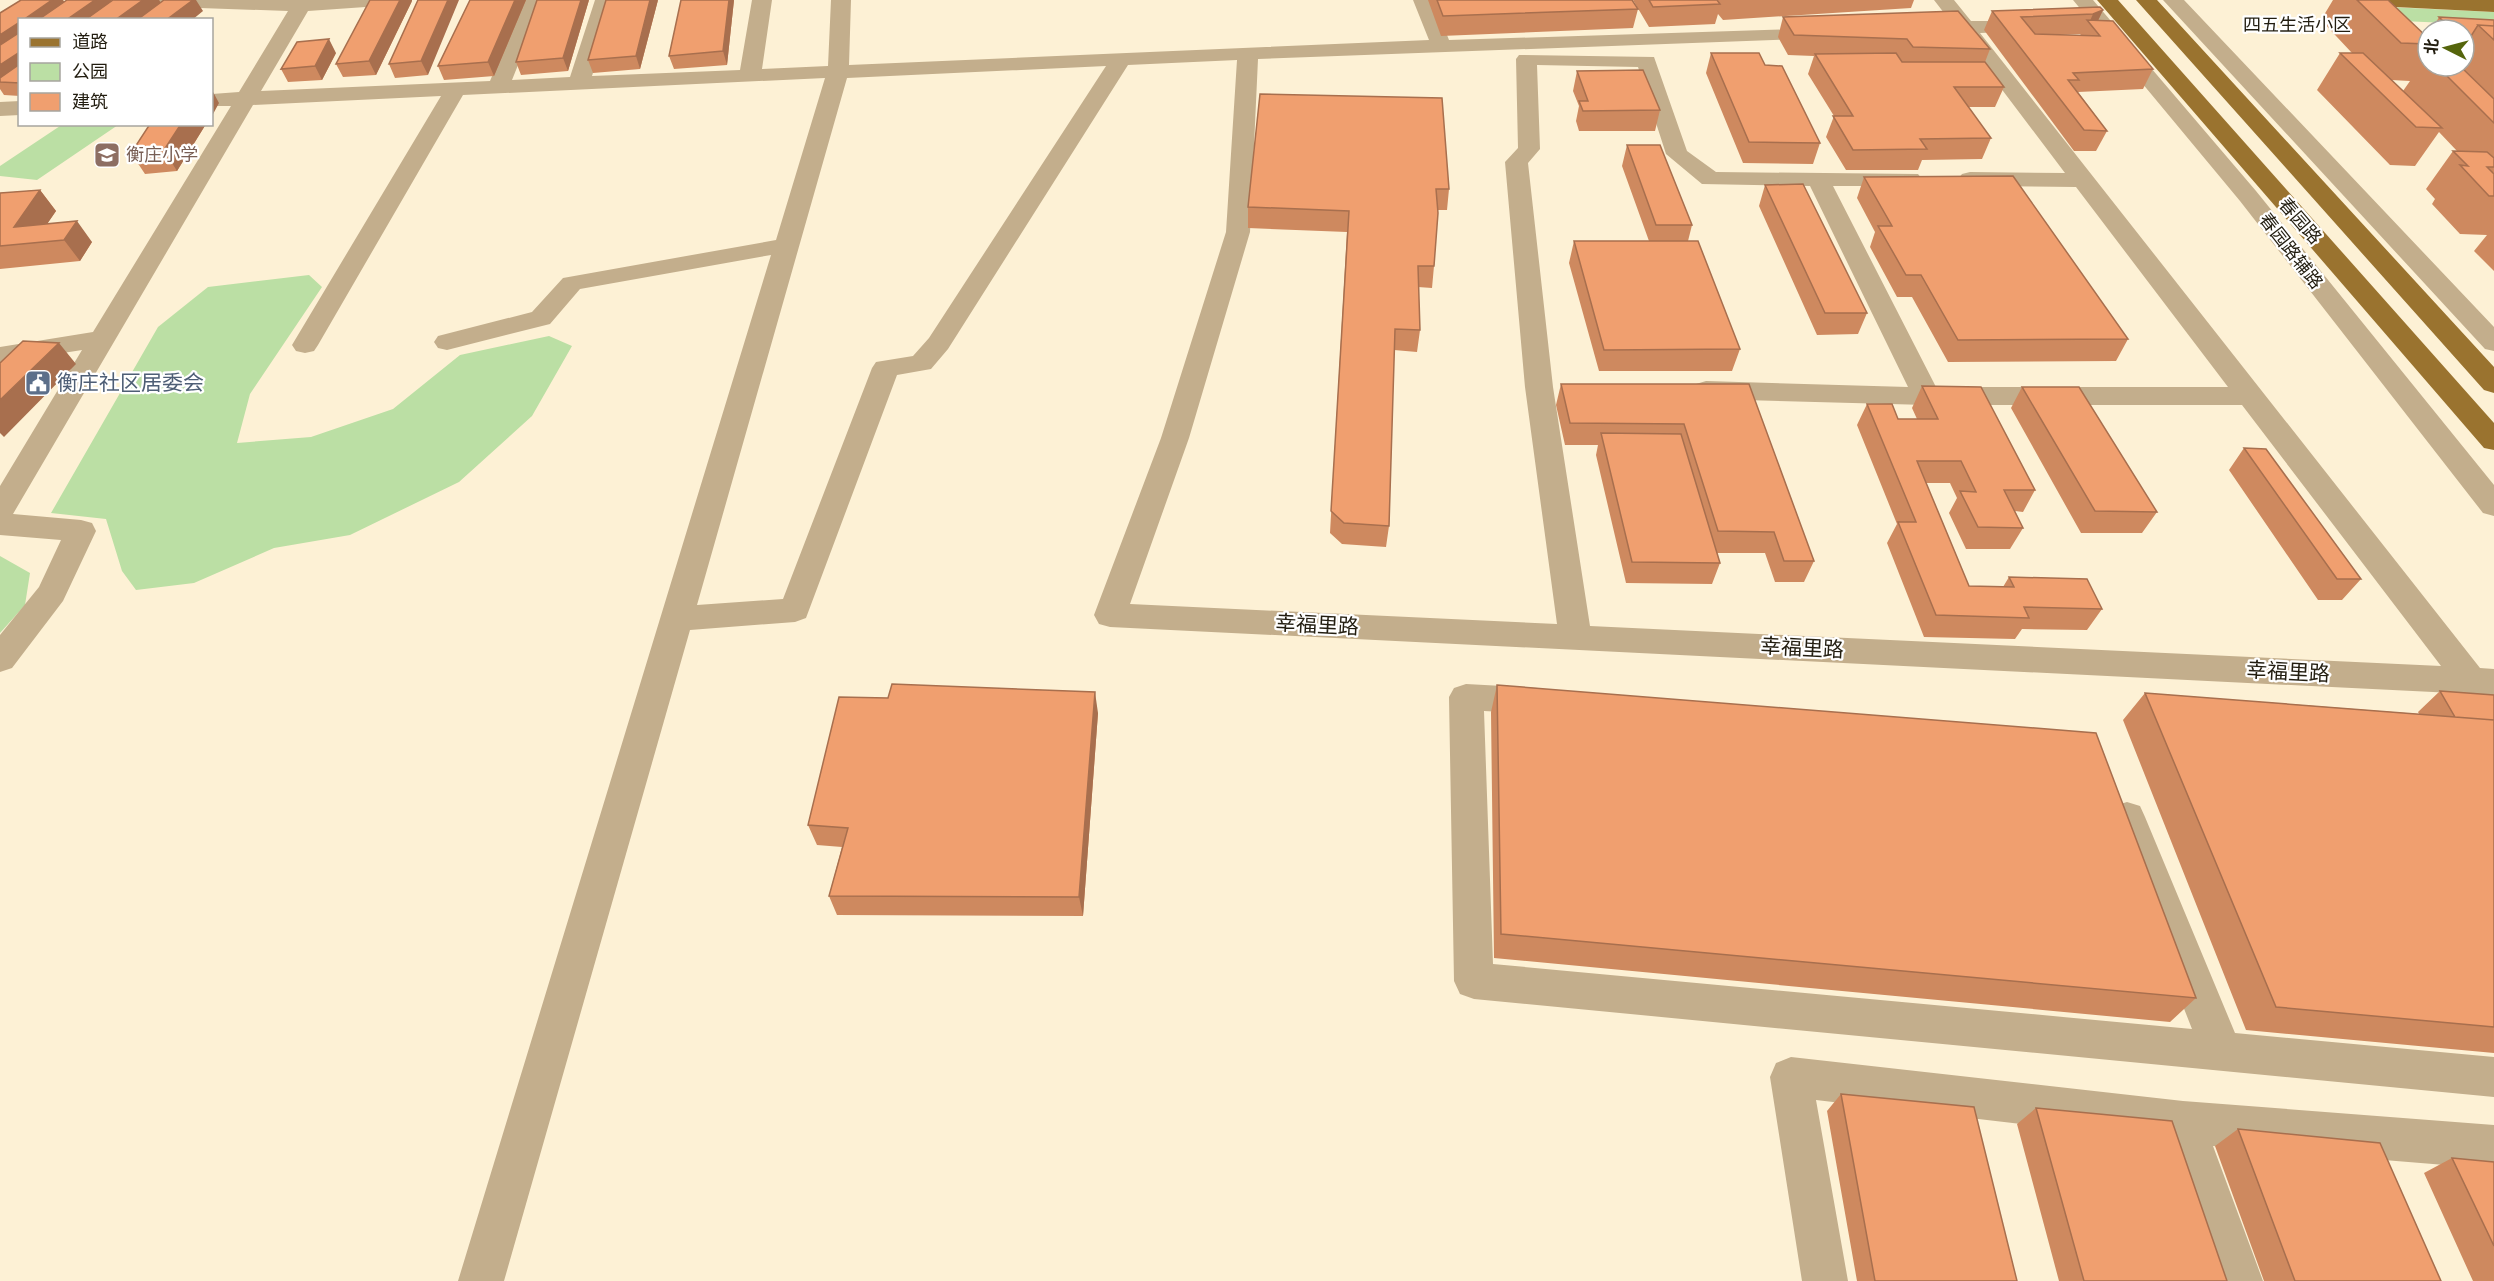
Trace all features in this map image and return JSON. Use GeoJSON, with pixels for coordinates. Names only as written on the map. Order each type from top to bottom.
{"type":"FeatureCollection","features":[{"type":"Feature","properties":{"kind":"main road","name":"春园路"},"geometry":{"type":"LineString","coordinates":[[2146,0],[2494,384]]}},
{"type":"Feature","properties":{"kind":"main road"},"geometry":{"type":"LineString","coordinates":[[2376,0],[2494,6]]}},
{"type":"Feature","properties":{"kind":"main road","name":"春园路"},"geometry":{"type":"LineString","coordinates":[[2105,11],[2494,441]]}},
{"type":"Feature","properties":{"kind":"street"},"geometry":{"type":"LineString","coordinates":[[144,0],[303,3],[380,0]]}},
{"type":"Feature","properties":{"kind":"street"},"geometry":{"type":"LineString","coordinates":[[498,88],[534,0]]}},
{"type":"Feature","properties":{"kind":"street"},"geometry":{"type":"LineString","coordinates":[[579,84],[605,0]]}},
{"type":"Feature","properties":{"kind":"street"},"geometry":{"type":"LineString","coordinates":[[750,76],[762,0]]}},
{"type":"Feature","properties":{"kind":"street"},"geometry":{"type":"LineString","coordinates":[[481,1281],[838,72],[841,0]]}},
{"type":"Feature","properties":{"kind":"street"},"geometry":{"type":"LineString","coordinates":[[1423,0],[1441,46]]}},
{"type":"Feature","properties":{"kind":"street"},"geometry":{"type":"LineString","coordinates":[[1944,0],[2250,396],[2482,681]]}},
{"type":"Feature","properties":{"kind":"street"},"geometry":{"type":"LineString","coordinates":[[2173,0],[2494,343]]}},
{"type":"Feature","properties":{"kind":"street"},"geometry":{"type":"LineString","coordinates":[[152,18],[175,1]]}},
{"type":"Feature","properties":{"kind":"street"},"geometry":{"type":"LineString","coordinates":[[0,511],[248,99],[303,3]]}},
{"type":"Feature","properties":{"kind":"street","name":"春园路辅路"},"geometry":{"type":"LineString","coordinates":[[2105,11],[2248,196],[2494,506]]}},
{"type":"Feature","properties":{"kind":"street"},"geometry":{"type":"LineString","coordinates":[[1905,29],[2056,24]]}},
{"type":"Feature","properties":{"kind":"street"},"geometry":{"type":"LineString","coordinates":[[213,100],[1248,52],[1846,32]]}},
{"type":"Feature","properties":{"kind":"street","name":"幸福里路"},"geometry":{"type":"LineString","coordinates":[[1248,52],[1238,232],[1175,438],[1110,615],[2482,681]]}},
{"type":"Feature","properties":{"kind":"street"},"geometry":{"type":"LineString","coordinates":[[669,80],[673,57]]}},
{"type":"Feature","properties":{"kind":"street"},"geometry":{"type":"LineString","coordinates":[[1575,637],[1551,387],[1516,162],[1529,148],[1526,58],[1647,61],[1677,154],[1710,179],[2082,180]]}},
{"type":"Feature","properties":{"kind":"street"},"geometry":{"type":"LineString","coordinates":[[678,619],[795,610],[886,368],[921,363],[939,343],[1121,59]]}},
{"type":"Feature","properties":{"kind":"street"},"geometry":{"type":"LineString","coordinates":[[304,345],[455,90]]}},
{"type":"Feature","properties":{"kind":"street"},"geometry":{"type":"LineString","coordinates":[[0,109],[18,108]]}},
{"type":"Feature","properties":{"kind":"street"},"geometry":{"type":"LineString","coordinates":[[1818,179],[1927,396]]}},
{"type":"Feature","properties":{"kind":"street"},"geometry":{"type":"LineString","coordinates":[[447,342],[541,318],[572,283],[788,245]]}},
{"type":"Feature","properties":{"kind":"street"},"geometry":{"type":"LineString","coordinates":[[4,367],[37,350],[103,339]]}},
{"type":"Feature","properties":{"kind":"street"},"geometry":{"type":"LineString","coordinates":[[1680,390],[1927,396],[2250,396]]}},
{"type":"Feature","properties":{"kind":"street"},"geometry":{"type":"LineString","coordinates":[[0,525],[81,531],[52,593],[0,659]]}},
{"type":"Feature","properties":{"kind":"street"},"geometry":{"type":"LineString","coordinates":[[1572,703],[1466,697],[1474,981],[2494,1077]]}},
{"type":"Feature","properties":{"kind":"street"},"geometry":{"type":"LineString","coordinates":[[2115,788],[2222,1050]]}},
{"type":"Feature","properties":{"kind":"street"},"geometry":{"type":"LineString","coordinates":[[1825,1281],[1791,1077],[2183,1122],[2494,1147]]}},
{"type":"Feature","properties":{"kind":"street"},"geometry":{"type":"LineString","coordinates":[[2183,1122],[2240,1281]]}},
{"type":"Feature","properties":{"kind":"street"},"geometry":{"type":"LineString","coordinates":[[2371,1137],[2390,1178]]}},
{"type":"Feature","properties":{"kind":"green space"},"geometry":{"type":"Polygon","coordinates":[[[2367,6],[2494,12],[2494,25],[2476,24],[2476,18],[2416,18],[2416,22],[2378,20],[2367,6]]]}},
{"type":"Feature","properties":{"kind":"green space"},"geometry":{"type":"Polygon","coordinates":[[[60,126],[117,126],[37,180],[0,176],[0,166],[60,126]]]}},
{"type":"Feature","properties":{"kind":"green space"},"geometry":{"type":"Polygon","coordinates":[[[309,275],[322,287],[250,394],[237,443],[311,437],[393,409],[460,355],[549,336],[572,346],[532,416],[459,482],[350,535],[274,548],[194,583],[136,590],[122,571],[106,519],[51,513],[158,327],[208,287],[309,275]]]}},
{"type":"Feature","properties":{"kind":"green space"},"geometry":{"type":"Polygon","coordinates":[[[0,556],[30,573],[25,605],[0,633],[0,556]]]}},
{"type":"Feature","properties":{"kind":"building"},"geometry":{"type":"Polygon","coordinates":[[[21,0],[52,0],[26,18],[18,18],[18,23],[0,35],[0,13],[21,0]]]}},
{"type":"Feature","properties":{"kind":"building"},"geometry":{"type":"Polygon","coordinates":[[[67,0],[95,0],[69,18],[41,18],[67,0]]]}},
{"type":"Feature","properties":{"kind":"building"},"geometry":{"type":"Polygon","coordinates":[[[113,0],[143,0],[118,18],[88,18],[113,0]]]}},
{"type":"Feature","properties":{"kind":"building"},"geometry":{"type":"Polygon","coordinates":[[[164,0],[193,0],[169,18],[140,18],[164,0]]]}},
{"type":"Feature","properties":{"kind":"building"},"geometry":{"type":"Polygon","coordinates":[[[370,0],[400,0],[369,61],[336,64],[370,0]]]}},
{"type":"Feature","properties":{"kind":"building"},"geometry":{"type":"Polygon","coordinates":[[[418,0],[448,0],[421,61],[389,64],[418,0]]]}},
{"type":"Feature","properties":{"kind":"building"},"geometry":{"type":"Polygon","coordinates":[[[470,0],[515,0],[488,62],[438,66],[470,0]]]}},
{"type":"Feature","properties":{"kind":"building"},"geometry":{"type":"Polygon","coordinates":[[[537,0],[581,0],[563,58],[516,62],[537,0]]]}},
{"type":"Feature","properties":{"kind":"building"},"geometry":{"type":"Polygon","coordinates":[[[606,0],[650,0],[636,56],[588,60],[606,0]]]}},
{"type":"Feature","properties":{"kind":"building"},"geometry":{"type":"Polygon","coordinates":[[[681,0],[729,0],[723,51],[669,56],[681,0]]]}},
{"type":"Feature","properties":{"kind":"building"},"geometry":{"type":"Polygon","coordinates":[[[1437,0],[1632,0],[1638,9],[1443,16],[1437,0]]]}},
{"type":"Feature","properties":{"kind":"building"},"geometry":{"type":"Polygon","coordinates":[[[1649,0],[1717,0],[1720,4],[1653,7],[1649,0]]]}},
{"type":"Feature","properties":{"kind":"building"},"geometry":{"type":"Polygon","coordinates":[[[2357,0],[2388,0],[2416,27],[2416,44],[2401,43],[2357,0]]]}},
{"type":"Feature","properties":{"kind":"building"},"geometry":{"type":"Polygon","coordinates":[[[2100,7],[2103,10],[2093,14],[2021,17],[2035,34],[2100,36],[2087,20],[2113,21],[2153,69],[2073,73],[2079,80],[2068,80],[2107,131],[2084,130],[1992,11],[2100,7]]]}},
{"type":"Feature","properties":{"kind":"building"},"geometry":{"type":"Polygon","coordinates":[[[1958,11],[1990,49],[1913,47],[1907,39],[1794,35],[1783,17],[1958,11]]]}},
{"type":"Feature","properties":{"kind":"building"},"geometry":{"type":"Polygon","coordinates":[[[2476,19],[2494,20],[2494,26],[2478,25],[2476,28],[2476,19]]]}},
{"type":"Feature","properties":{"kind":"building"},"geometry":{"type":"Polygon","coordinates":[[[2478,25],[2494,26],[2494,40],[2478,25]]]}},
{"type":"Feature","properties":{"kind":"building"},"geometry":{"type":"Polygon","coordinates":[[[18,33],[18,53],[0,65],[0,45],[18,33]]]}},
{"type":"Feature","properties":{"kind":"building"},"geometry":{"type":"Polygon","coordinates":[[[329,39],[315,66],[281,69],[297,42],[329,39]]]}},
{"type":"Feature","properties":{"kind":"building"},"geometry":{"type":"Polygon","coordinates":[[[1711,53],[1759,53],[1765,65],[1782,66],[1820,143],[1749,142],[1711,53]]]}},
{"type":"Feature","properties":{"kind":"building"},"geometry":{"type":"Polygon","coordinates":[[[1896,53],[1902,62],[1985,62],[2004,87],[1954,87],[1991,138],[1920,139],[1927,149],[1853,150],[1833,116],[1853,116],[1815,54],[1896,53]]]}},
{"type":"Feature","properties":{"kind":"building"},"geometry":{"type":"Polygon","coordinates":[[[2340,53],[2363,53],[2442,128],[2416,127],[2340,53]]]}},
{"type":"Feature","properties":{"kind":"building"},"geometry":{"type":"Polygon","coordinates":[[[18,65],[18,83],[0,82],[0,78],[18,65]]]}},
{"type":"Feature","properties":{"kind":"building"},"geometry":{"type":"Polygon","coordinates":[[[1643,70],[1660,110],[1583,111],[1579,101],[1588,101],[1577,71],[1643,70]]]}},
{"type":"Feature","properties":{"kind":"building"},"geometry":{"type":"Polygon","coordinates":[[[2449,78],[2472,78],[2494,99],[2494,123],[2449,78]]]}},
{"type":"Feature","properties":{"kind":"building"},"geometry":{"type":"Polygon","coordinates":[[[1260,94],[1442,98],[1449,189],[1436,189],[1438,213],[1434,266],[1418,266],[1420,330],[1395,329],[1389,526],[1344,523],[1331,511],[1349,211],[1248,207],[1260,94]]]}},
{"type":"Feature","properties":{"kind":"building"},"geometry":{"type":"Polygon","coordinates":[[[149,126],[180,126],[164,150],[131,153],[149,126]]]}},
{"type":"Feature","properties":{"kind":"building"},"geometry":{"type":"Polygon","coordinates":[[[1627,145],[1660,145],[1692,225],[1656,225],[1627,145]]]}},
{"type":"Feature","properties":{"kind":"building"},"geometry":{"type":"Polygon","coordinates":[[[2453,151],[2487,152],[2494,158],[2494,167],[2487,167],[2494,174],[2494,196],[2489,196],[2460,165],[2468,166],[2453,151]]]}},
{"type":"Feature","properties":{"kind":"building"},"geometry":{"type":"Polygon","coordinates":[[[2013,176],[2128,339],[1958,340],[1921,275],[1906,275],[1878,226],[1892,226],[1864,177],[2013,176]]]}},
{"type":"Feature","properties":{"kind":"building"},"geometry":{"type":"Polygon","coordinates":[[[1803,184],[1867,313],[1825,313],[1765,185],[1803,184]]]}},
{"type":"Feature","properties":{"kind":"building"},"geometry":{"type":"Polygon","coordinates":[[[40,190],[14,227],[77,221],[64,240],[0,246],[0,193],[40,190]]]}},
{"type":"Feature","properties":{"kind":"building"},"geometry":{"type":"Polygon","coordinates":[[[1574,241],[1698,241],[1740,349],[1604,350],[1574,241]]]}},
{"type":"Feature","properties":{"kind":"building"},"geometry":{"type":"Polygon","coordinates":[[[23,341],[59,343],[0,400],[0,363],[23,341]]]}},
{"type":"Feature","properties":{"kind":"building"},"geometry":{"type":"Polygon","coordinates":[[[1561,384],[1749,384],[1814,561],[1784,561],[1774,532],[1718,531],[1684,424],[1570,423],[1561,384]]]}},
{"type":"Feature","properties":{"kind":"building"},"geometry":{"type":"Polygon","coordinates":[[[1922,386],[1981,387],[2035,490],[2004,490],[2023,528],[1978,527],[1960,491],[1976,492],[1961,461],[1917,461],[1969,586],[2014,587],[2009,577],[2087,579],[2102,609],[2024,607],[2029,618],[1936,615],[1898,522],[1916,522],[1867,404],[1892,404],[1898,419],[1938,419],[1922,386]]]}},
{"type":"Feature","properties":{"kind":"building"},"geometry":{"type":"Polygon","coordinates":[[[2022,387],[2079,387],[2157,512],[2095,511],[2022,387]]]}},
{"type":"Feature","properties":{"kind":"building"},"geometry":{"type":"Polygon","coordinates":[[[1601,433],[1681,434],[1720,563],[1632,562],[1601,433]]]}},
{"type":"Feature","properties":{"kind":"building"},"geometry":{"type":"Polygon","coordinates":[[[2244,448],[2266,449],[2361,579],[2337,579],[2244,448]]]}},
{"type":"Feature","properties":{"kind":"building"},"geometry":{"type":"Polygon","coordinates":[[[892,684],[1095,692],[1079,897],[829,896],[848,828],[808,825],[839,697],[888,698],[892,684]]]}},
{"type":"Feature","properties":{"kind":"building"},"geometry":{"type":"Polygon","coordinates":[[[1497,685],[2096,733],[2196,998],[1501,934],[1497,685]]]}},
{"type":"Feature","properties":{"kind":"building"},"geometry":{"type":"Polygon","coordinates":[[[2440,691],[2494,695],[2494,720],[2455,717],[2440,691]]]}},
{"type":"Feature","properties":{"kind":"building"},"geometry":{"type":"Polygon","coordinates":[[[2145,693],[2494,720],[2494,1027],[2276,1007],[2145,693]]]}},
{"type":"Feature","properties":{"kind":"building"},"geometry":{"type":"Polygon","coordinates":[[[1841,1094],[1974,1107],[2017,1281],[1875,1281],[1841,1094]]]}},
{"type":"Feature","properties":{"kind":"building"},"geometry":{"type":"Polygon","coordinates":[[[2036,1108],[2172,1121],[2227,1281],[2084,1281],[2036,1108]]]}},
{"type":"Feature","properties":{"kind":"building"},"geometry":{"type":"Polygon","coordinates":[[[2238,1129],[2380,1143],[2441,1281],[2295,1281],[2238,1129]]]}},
{"type":"Feature","properties":{"kind":"building"},"geometry":{"type":"Polygon","coordinates":[[[2452,1158],[2494,1162],[2494,1246],[2452,1158]]]}},
{"type":"Feature","properties":{"kind":"place","name":"衡庄小学"},"geometry":{"type":"Point","coordinates":[107,155]}},
{"type":"Feature","properties":{"kind":"place","name":"衡庄社区居委会"},"geometry":{"type":"Point","coordinates":[38,383]}},
{"type":"Feature","properties":{"kind":"district","name":"四五生活小区"},"geometry":{"type":"Point","coordinates":[2297,25]}}]}
